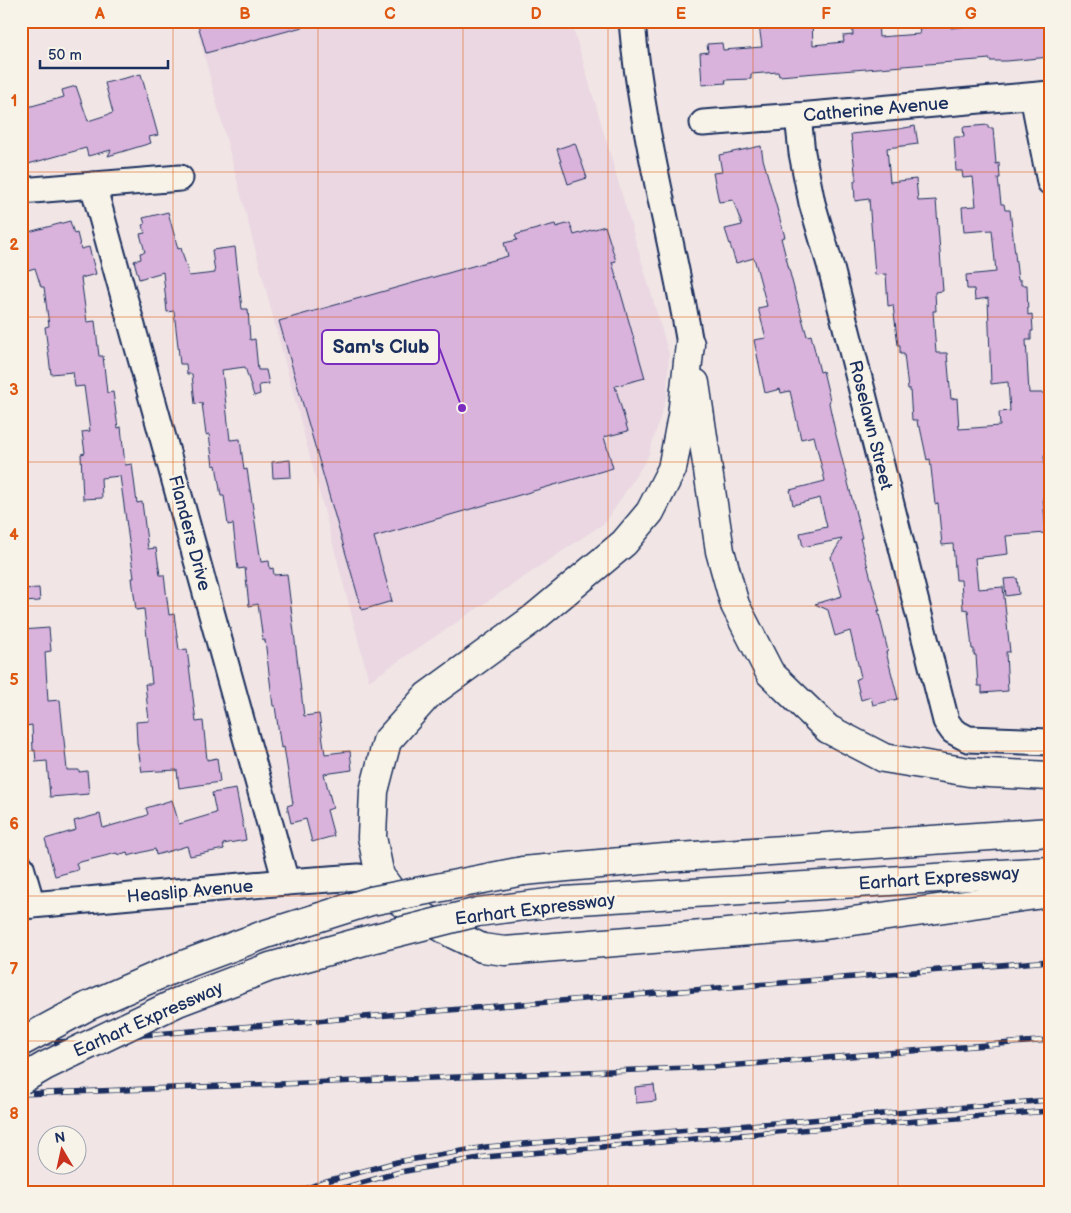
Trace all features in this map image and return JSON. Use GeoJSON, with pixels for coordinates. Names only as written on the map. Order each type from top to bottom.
{"type":"FeatureCollection","features":[{"type":"Feature","properties":{"kind":"highway"},"geometry":{"type":"LineString","coordinates":[[690,344],[720,551],[734,605],[770,674],[828,729],[884,758],[970,772],[1050,776]]}},
{"type":"Feature","properties":{"kind":"highway"},"geometry":{"type":"LineString","coordinates":[[690,344],[682,416],[672,469],[650,512],[624,543],[534,618],[427,696],[387,741],[374,791],[372,837],[380,876],[398,900],[426,918],[482,948],[505,951],[825,925],[1050,893]]}},
{"type":"Feature","properties":{"kind":"highway","name":"Earhart Expressway"},"geometry":{"type":"LineString","coordinates":[[21,1042],[88,1006],[175,968],[266,934],[371,901],[523,871],[665,858],[1050,832]]}},
{"type":"Feature","properties":{"kind":"highway","name":"Earhart Expressway"},"geometry":{"type":"LineString","coordinates":[[21,1080],[45,1066],[178,1002],[270,967],[371,938],[478,912],[564,901],[1050,871]]}},
{"type":"Feature","properties":{"kind":"street"},"geometry":{"type":"LineString","coordinates":[[632,21],[646,131],[690,344]]}},
{"type":"Feature","properties":{"kind":"street"},"geometry":{"type":"LineString","coordinates":[[1041,95],[1050,182]]}},
{"type":"Feature","properties":{"kind":"street","name":"Catherine Avenue"},"geometry":{"type":"LineString","coordinates":[[702,123],[1041,95]]}},
{"type":"Feature","properties":{"kind":"street","name":"Roselawn Street"},"geometry":{"type":"LineString","coordinates":[[798,116],[802,153],[812,202],[836,287],[946,721],[953,730],[968,739],[1050,742]]}},
{"type":"Feature","properties":{"kind":"street"},"geometry":{"type":"LineString","coordinates":[[21,192],[180,178]]}},
{"type":"Feature","properties":{"kind":"street","name":"Flanders Drive"},"geometry":{"type":"LineString","coordinates":[[92,185],[286,882]]}},
{"type":"Feature","properties":{"kind":"street"},"geometry":{"type":"LineString","coordinates":[[21,867],[27,906]]}},
{"type":"Feature","properties":{"kind":"street","name":"Heaslip Avenue"},"geometry":{"type":"LineString","coordinates":[[27,906],[359,877]]}},
{"type":"Feature","properties":{"kind":"shaded area"},"geometry":{"type":"Polygon","coordinates":[[[195,21],[571,21],[669,354],[667,395],[648,457],[606,522],[369,681],[195,21]]]}},
{"type":"Feature","properties":{"kind":"building"},"geometry":{"type":"Polygon","coordinates":[[[197,21],[305,21],[306,26],[206,53],[197,21]]]}},
{"type":"Feature","properties":{"kind":"building"},"geometry":{"type":"Polygon","coordinates":[[[785,21],[812,21],[813,45],[844,42],[843,36],[853,35],[852,21],[878,21],[879,37],[920,34],[919,28],[934,27],[934,21],[950,21],[951,28],[1013,21],[1043,21],[1043,25],[1050,24],[1050,57],[1007,61],[990,61],[990,59],[779,76],[778,72],[751,74],[751,79],[725,80],[726,83],[702,85],[700,53],[708,52],[707,44],[722,43],[723,50],[762,47],[759,25],[785,21]]]}},
{"type":"Feature","properties":{"kind":"building"},"geometry":{"type":"Polygon","coordinates":[[[141,74],[158,135],[149,137],[151,143],[108,156],[111,150],[88,156],[86,148],[21,166],[21,109],[64,97],[62,90],[76,86],[88,121],[113,113],[105,83],[141,74]]]}},
{"type":"Feature","properties":{"kind":"building"},"geometry":{"type":"Polygon","coordinates":[[[988,125],[988,128],[993,128],[996,164],[999,163],[1000,178],[998,178],[1001,204],[1004,204],[1005,210],[1010,210],[1018,280],[1021,280],[1021,285],[1027,285],[1028,315],[1032,314],[1033,331],[1031,331],[1031,340],[1026,340],[1029,393],[1047,393],[1050,455],[1044,455],[1048,497],[1043,497],[1046,533],[1006,536],[1008,554],[975,558],[978,589],[1003,587],[1010,652],[1006,652],[1008,691],[982,693],[982,686],[978,686],[976,655],[974,655],[974,649],[972,649],[968,610],[963,609],[961,580],[956,580],[953,544],[942,545],[938,503],[935,504],[930,459],[927,460],[917,420],[912,420],[910,389],[908,389],[904,354],[900,354],[893,305],[888,306],[886,274],[875,275],[869,199],[855,201],[854,181],[856,181],[851,134],[915,126],[918,144],[887,148],[890,182],[916,179],[918,201],[936,200],[943,291],[935,292],[936,311],[933,311],[936,353],[947,353],[951,399],[957,398],[959,429],[1000,426],[999,412],[1010,411],[1008,382],[991,384],[988,298],[975,300],[974,289],[967,289],[966,275],[996,272],[992,230],[964,232],[962,207],[976,206],[973,177],[963,178],[962,171],[956,171],[954,137],[964,137],[963,127],[988,125]]]}},
{"type":"Feature","properties":{"kind":"building"},"geometry":{"type":"Polygon","coordinates":[[[575,143],[587,178],[568,184],[557,149],[575,143]]]}},
{"type":"Feature","properties":{"kind":"building"},"geometry":{"type":"Polygon","coordinates":[[[761,146],[785,237],[781,238],[798,304],[807,336],[811,335],[820,372],[823,371],[835,431],[862,538],[860,538],[880,612],[878,610],[898,699],[873,705],[871,697],[861,700],[856,679],[861,677],[850,631],[835,636],[828,610],[815,604],[842,596],[831,557],[842,539],[803,547],[800,533],[827,527],[820,498],[793,505],[790,490],[825,481],[814,436],[801,439],[790,391],[781,393],[780,389],[765,393],[754,340],[766,338],[758,308],[767,306],[754,258],[736,263],[725,229],[742,225],[733,200],[719,202],[713,173],[722,172],[719,155],[761,146]]]}},
{"type":"Feature","properties":{"kind":"building"},"geometry":{"type":"Polygon","coordinates":[[[168,212],[178,249],[181,248],[189,276],[215,273],[212,250],[235,247],[242,309],[248,309],[250,340],[255,339],[258,370],[266,370],[269,384],[259,385],[260,394],[254,396],[245,367],[222,370],[230,440],[240,439],[244,470],[247,469],[261,562],[269,561],[270,569],[273,568],[274,575],[287,574],[304,716],[319,714],[325,754],[350,751],[352,770],[324,774],[333,808],[327,810],[334,836],[312,842],[306,819],[291,823],[287,806],[293,804],[284,747],[281,748],[275,706],[273,706],[265,640],[263,640],[258,604],[249,606],[245,568],[238,569],[233,524],[228,525],[224,496],[221,496],[216,465],[213,466],[209,434],[206,435],[202,403],[195,404],[192,374],[187,374],[186,364],[180,364],[174,311],[167,312],[163,272],[139,279],[134,261],[141,259],[140,253],[145,252],[140,234],[145,233],[142,225],[145,224],[143,218],[168,212]]]}},
{"type":"Feature","properties":{"kind":"building"},"geometry":{"type":"Polygon","coordinates":[[[70,221],[74,234],[77,233],[81,249],[89,247],[96,274],[81,278],[87,322],[95,321],[99,356],[103,356],[107,393],[113,392],[118,428],[121,427],[125,465],[132,464],[137,503],[142,502],[148,549],[156,548],[160,575],[164,575],[169,615],[174,614],[179,650],[187,649],[196,722],[203,721],[207,760],[217,758],[220,782],[179,788],[177,770],[142,772],[137,743],[136,722],[149,721],[145,684],[152,684],[144,609],[136,610],[132,578],[134,578],[120,476],[101,478],[102,498],[83,499],[81,454],[85,453],[82,432],[90,431],[84,386],[75,387],[73,372],[51,374],[45,327],[49,326],[44,287],[41,287],[35,268],[21,272],[21,234],[70,221]]]}},
{"type":"Feature","properties":{"kind":"building"},"geometry":{"type":"Polygon","coordinates":[[[570,223],[574,235],[605,226],[616,261],[612,262],[645,378],[615,386],[628,431],[604,437],[613,468],[374,537],[392,601],[362,610],[279,321],[508,256],[504,243],[517,240],[515,235],[555,224],[556,227],[570,223]]]}},
{"type":"Feature","properties":{"kind":"building"},"geometry":{"type":"Polygon","coordinates":[[[290,460],[291,477],[273,478],[272,462],[290,460]]]}},
{"type":"Feature","properties":{"kind":"building"},"geometry":{"type":"Polygon","coordinates":[[[1017,578],[1019,594],[1006,596],[1004,579],[1017,578]]]}},
{"type":"Feature","properties":{"kind":"building"},"geometry":{"type":"Polygon","coordinates":[[[39,588],[40,601],[21,602],[21,589],[39,588]]]}},
{"type":"Feature","properties":{"kind":"building"},"geometry":{"type":"Polygon","coordinates":[[[49,628],[51,651],[45,652],[48,701],[60,700],[67,770],[87,771],[89,794],[50,797],[47,761],[36,762],[35,750],[33,751],[32,725],[26,726],[24,689],[21,689],[21,630],[49,628]]]}},
{"type":"Feature","properties":{"kind":"building"},"geometry":{"type":"Polygon","coordinates":[[[236,789],[246,840],[223,844],[224,849],[190,856],[187,846],[156,855],[155,849],[128,856],[127,852],[118,855],[117,853],[76,863],[78,870],[55,876],[45,839],[76,830],[74,821],[100,814],[103,828],[145,816],[148,814],[146,808],[172,800],[179,824],[216,813],[212,793],[236,789]]]}},
{"type":"Feature","properties":{"kind":"building"},"geometry":{"type":"Polygon","coordinates":[[[654,1085],[656,1101],[636,1103],[635,1087],[654,1085]]]}},
{"type":"Feature","properties":{"kind":"railway"},"geometry":{"type":"LineString","coordinates":[[21,1045],[1050,961]]}},
{"type":"Feature","properties":{"kind":"railway"},"geometry":{"type":"LineString","coordinates":[[21,1094],[713,1067],[1050,1040]]}},
{"type":"Feature","properties":{"kind":"railway"},"geometry":{"type":"LineString","coordinates":[[297,1192],[323,1182],[397,1162],[486,1147],[1050,1100]]}},
{"type":"Feature","properties":{"kind":"railway"},"geometry":{"type":"LineString","coordinates":[[329,1192],[400,1172],[485,1157],[1050,1111]]}},
{"type":"Feature","properties":{"kind":"place","name":"Sam's Club"},"geometry":{"type":"Point","coordinates":[462,408]}}]}
